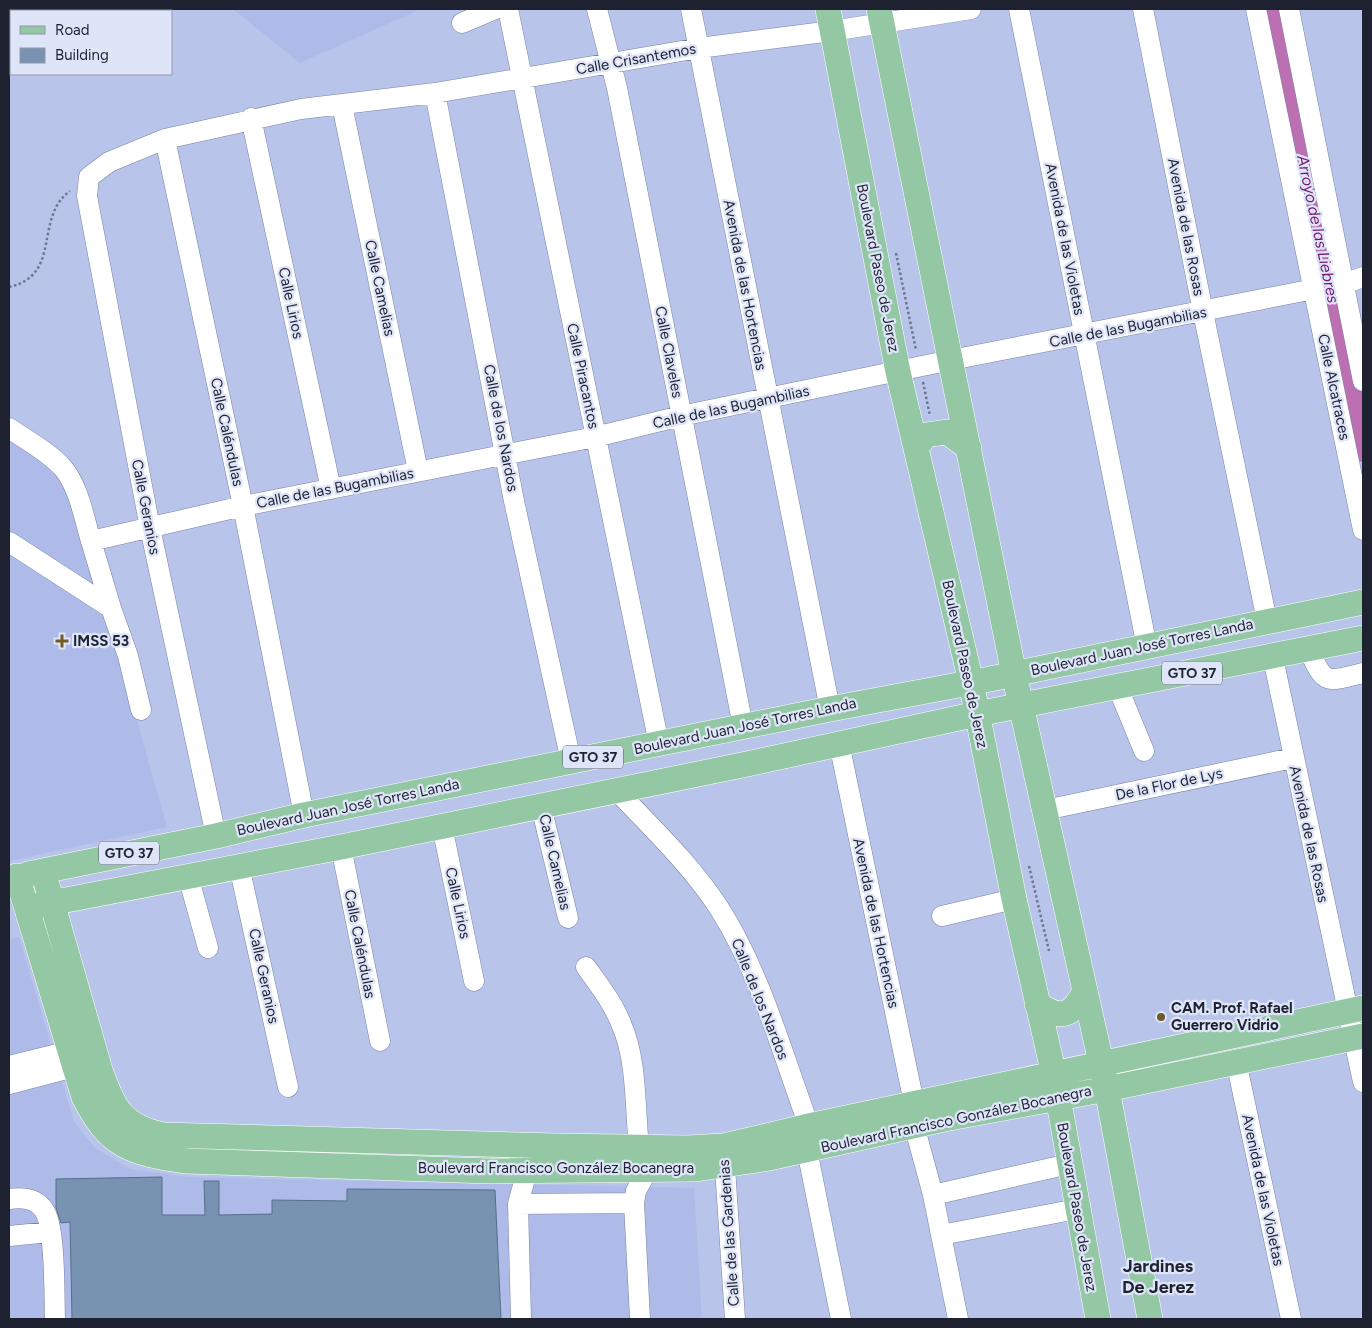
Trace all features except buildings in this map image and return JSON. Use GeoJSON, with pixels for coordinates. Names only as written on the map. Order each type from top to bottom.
{"type":"FeatureCollection","features":[{"type":"Feature","properties":{"kind":"main road"},"geometry":{"type":"LineString","coordinates":[[881,16],[1014,674],[1107,1089],[1150,1319]]}},
{"type":"Feature","properties":{"kind":"main road","name":"Boulevard Paseo de Jerez"},"geometry":{"type":"LineString","coordinates":[[830,20],[898,372],[971,682],[1014,899],[1056,1087],[1098,1319]]}},
{"type":"Feature","properties":{"kind":"main road"},"geometry":{"type":"LineString","coordinates":[[916,447],[926,435],[947,432],[969,448]]}},
{"type":"Feature","properties":{"kind":"main road","name":"Boulevard Juan José Torres Landa"},"geometry":{"type":"LineString","coordinates":[[13,876],[216,836],[304,815],[743,726],[1014,674],[1363,602]]}},
{"type":"Feature","properties":{"kind":"main road","name":"GTO 37"},"geometry":{"type":"LineString","coordinates":[[17,910],[341,847],[617,791],[977,714],[1273,658],[1363,638]]}},
{"type":"Feature","properties":{"kind":"main road","name":"Boulevard Francisco González Bocanegra"},"geometry":{"type":"LineString","coordinates":[[43,871],[108,1092],[124,1116],[142,1130],[163,1135],[639,1148],[724,1156],[809,1126],[914,1114],[1056,1087],[1107,1089],[1358,1037]]}},
{"type":"Feature","properties":{"kind":"main road","name":"Boulevard Francisco González Bocanegra"},"geometry":{"type":"LineString","coordinates":[[13,876],[17,910],[72,1059],[84,1097],[95,1120],[112,1139],[134,1150],[154,1156],[185,1161],[527,1171],[647,1171],[724,1156],[807,1150],[914,1114]]}},
{"type":"Feature","properties":{"kind":"main road"},"geometry":{"type":"LineString","coordinates":[[1037,1004],[1056,1014],[1062,1014],[1074,1008],[1085,991]]}},
{"type":"Feature","properties":{"kind":"main road","name":"Boulevard Francisco González Bocanegra"},"geometry":{"type":"LineString","coordinates":[[1056,1087],[1101,1065],[1355,1009]]}},
{"type":"Feature","properties":{"kind":"main road"},"geometry":{"type":"LineString","coordinates":[[527,1171],[534,1154],[555,1146]]}},
{"type":"Feature","properties":{"kind":"street"},"geometry":{"type":"LineString","coordinates":[[462,23],[495,9]]}},
{"type":"Feature","properties":{"kind":"street","name":"Calle Piracantos"},"geometry":{"type":"LineString","coordinates":[[508,9],[660,744]]}},
{"type":"Feature","properties":{"kind":"street","name":"Calle Claveles"},"geometry":{"type":"LineString","coordinates":[[597,9],[612,63],[743,726]]}},
{"type":"Feature","properties":{"kind":"street","name":"Avenida de las Hortencias"},"geometry":{"type":"LineString","coordinates":[[691,9],[830,709]]}},
{"type":"Feature","properties":{"kind":"street","name":"Calle Crisantemos"},"geometry":{"type":"LineString","coordinates":[[89,176],[109,162],[165,139],[301,108],[342,105],[435,93],[522,79],[699,48],[830,20],[970,9]]}},
{"type":"Feature","properties":{"kind":"street","name":"Avenida de las Violetas"},"geometry":{"type":"LineString","coordinates":[[1019,9],[1148,646]]}},
{"type":"Feature","properties":{"kind":"street","name":"Avenida de las Rosas"},"geometry":{"type":"LineString","coordinates":[[1143,9],[1267,621]]}},
{"type":"Feature","properties":{"kind":"street","name":"Calle Alcatraces"},"geometry":{"type":"LineString","coordinates":[[1256,9],[1363,530]]}},
{"type":"Feature","properties":{"kind":"street"},"geometry":{"type":"LineString","coordinates":[[1290,9],[1363,382]]}},
{"type":"Feature","properties":{"kind":"street","name":"Calle de los Nardos"},"geometry":{"type":"LineString","coordinates":[[435,93],[523,543],[571,761]]}},
{"type":"Feature","properties":{"kind":"street","name":"Calle Camelias"},"geometry":{"type":"LineString","coordinates":[[342,105],[418,471]]}},
{"type":"Feature","properties":{"kind":"street","name":"Calle Lirios"},"geometry":{"type":"LineString","coordinates":[[251,118],[331,489]]}},
{"type":"Feature","properties":{"kind":"street","name":"Calle Caléndulas"},"geometry":{"type":"LineString","coordinates":[[165,139],[243,506],[304,815]]}},
{"type":"Feature","properties":{"kind":"street","name":"Calle Geranios"},"geometry":{"type":"LineString","coordinates":[[89,176],[87,196],[150,528],[216,836]]}},
{"type":"Feature","properties":{"kind":"street"},"geometry":{"type":"LineString","coordinates":[[1344,284],[1363,277]]}},
{"type":"Feature","properties":{"kind":"street","name":"Calle de las Bugambilias"},"geometry":{"type":"LineString","coordinates":[[92,541],[243,506],[595,437],[681,416],[951,360],[1085,336],[1314,289]]}},
{"type":"Feature","properties":{"kind":"street"},"geometry":{"type":"LineString","coordinates":[[9,428],[56,461],[64,469],[75,491],[92,541],[111,608],[128,656],[141,710]]}},
{"type":"Feature","properties":{"kind":"street"},"geometry":{"type":"LineString","coordinates":[[9,542],[111,608]]}},
{"type":"Feature","properties":{"kind":"street"},"geometry":{"type":"LineString","coordinates":[[1309,650],[1318,670],[1327,679],[1334,680],[1363,673]]}},
{"type":"Feature","properties":{"kind":"street","name":"Avenida de las Rosas"},"geometry":{"type":"LineString","coordinates":[[1273,658],[1293,758],[1355,1009],[1363,1082]]}},
{"type":"Feature","properties":{"kind":"street"},"geometry":{"type":"LineString","coordinates":[[1118,688],[1144,751]]}},
{"type":"Feature","properties":{"kind":"street","name":"Avenida de las Hortencias"},"geometry":{"type":"LineString","coordinates":[[839,743],[914,1114],[958,1319]]}},
{"type":"Feature","properties":{"kind":"street","name":"De la Flor de Lys"},"geometry":{"type":"LineString","coordinates":[[1045,810],[1293,758]]}},
{"type":"Feature","properties":{"kind":"street","name":"Calle de los Nardos"},"geometry":{"type":"LineString","coordinates":[[617,791],[703,886],[732,930],[759,988],[809,1126]]}},
{"type":"Feature","properties":{"kind":"street","name":"Calle Camelias"},"geometry":{"type":"LineString","coordinates":[[541,806],[568,918]]}},
{"type":"Feature","properties":{"kind":"street","name":"Calle Lirios"},"geometry":{"type":"LineString","coordinates":[[442,826],[474,981]]}},
{"type":"Feature","properties":{"kind":"street","name":"Calle Caléndulas"},"geometry":{"type":"LineString","coordinates":[[341,847],[380,1041]]}},
{"type":"Feature","properties":{"kind":"street","name":"Calle Geranios"},"geometry":{"type":"LineString","coordinates":[[239,866],[288,1087]]}},
{"type":"Feature","properties":{"kind":"street"},"geometry":{"type":"LineString","coordinates":[[188,876],[208,948]]}},
{"type":"Feature","properties":{"kind":"street"},"geometry":{"type":"LineString","coordinates":[[942,916],[1014,899]]}},
{"type":"Feature","properties":{"kind":"street"},"geometry":{"type":"LineString","coordinates":[[586,966],[608,999],[622,1026],[628,1044],[639,1148]]}},
{"type":"Feature","properties":{"kind":"street"},"geometry":{"type":"LineString","coordinates":[[9,1084],[37,1068],[72,1059]]}},
{"type":"Feature","properties":{"kind":"street","name":"Avenida de las Violetas"},"geometry":{"type":"LineString","coordinates":[[1236,1061],[1290,1319]]}},
{"type":"Feature","properties":{"kind":"street"},"geometry":{"type":"LineString","coordinates":[[9,1066],[37,1068]]}},
{"type":"Feature","properties":{"kind":"street"},"geometry":{"type":"LineString","coordinates":[[807,1150],[841,1319]]}},
{"type":"Feature","properties":{"kind":"street","name":"Calle de las Gardenias"},"geometry":{"type":"LineString","coordinates":[[724,1156],[735,1319]]}},
{"type":"Feature","properties":{"kind":"street"},"geometry":{"type":"LineString","coordinates":[[933,1196],[1069,1164]]}},
{"type":"Feature","properties":{"kind":"street"},"geometry":{"type":"LineString","coordinates":[[521,1319],[518,1204],[527,1171]]}},
{"type":"Feature","properties":{"kind":"street"},"geometry":{"type":"LineString","coordinates":[[640,1319],[634,1203],[636,1191],[647,1171]]}},
{"type":"Feature","properties":{"kind":"street"},"geometry":{"type":"LineString","coordinates":[[9,1199],[28,1199],[36,1202],[44,1210],[50,1232],[55,1319]]}},
{"type":"Feature","properties":{"kind":"street"},"geometry":{"type":"LineString","coordinates":[[518,1204],[634,1203]]}},
{"type":"Feature","properties":{"kind":"street"},"geometry":{"type":"LineString","coordinates":[[940,1235],[1077,1210]]}},
{"type":"Feature","properties":{"kind":"street"},"geometry":{"type":"LineString","coordinates":[[9,1236],[50,1232]]}},
{"type":"Feature","properties":{"kind":"path"},"geometry":{"type":"LineString","coordinates":[[9,287],[21,284],[34,276],[42,265],[50,222],[61,197],[89,176]]}},
{"type":"Feature","properties":{"kind":"shaded area"},"geometry":{"type":"Polygon","coordinates":[[[233,9],[421,9],[300,63],[233,9]]]}},
{"type":"Feature","properties":{"kind":"shaded area","name":"IMSS 53"},"geometry":{"type":"Polygon","coordinates":[[[9,417],[62,454],[167,827],[9,861],[9,417]]]}},
{"type":"Feature","properties":{"kind":"shaded area"},"geometry":{"type":"Polygon","coordinates":[[[19,937],[74,1122],[95,1148],[130,1169],[188,1177],[694,1188],[702,1319],[9,1319],[9,940],[19,937]]]}},
{"type":"Feature","properties":{"kind":"waterway","name":"Arroyo de las Liebres"},"geometry":{"type":"LineString","coordinates":[[1272,9],[1363,449]]}},
{"type":"Feature","properties":{"kind":"place","name":"IMSS 53"},"geometry":{"type":"Point","coordinates":[62,641]}},
{"type":"Feature","properties":{"kind":"place","name":"CAM. Prof. Rafael Guerrero Vidrio"},"geometry":{"type":"Point","coordinates":[1161,1017]}},
{"type":"Feature","properties":{"kind":"district","name":"Jardines De Jerez"},"geometry":{"type":"Point","coordinates":[1158,1276]}}]}
